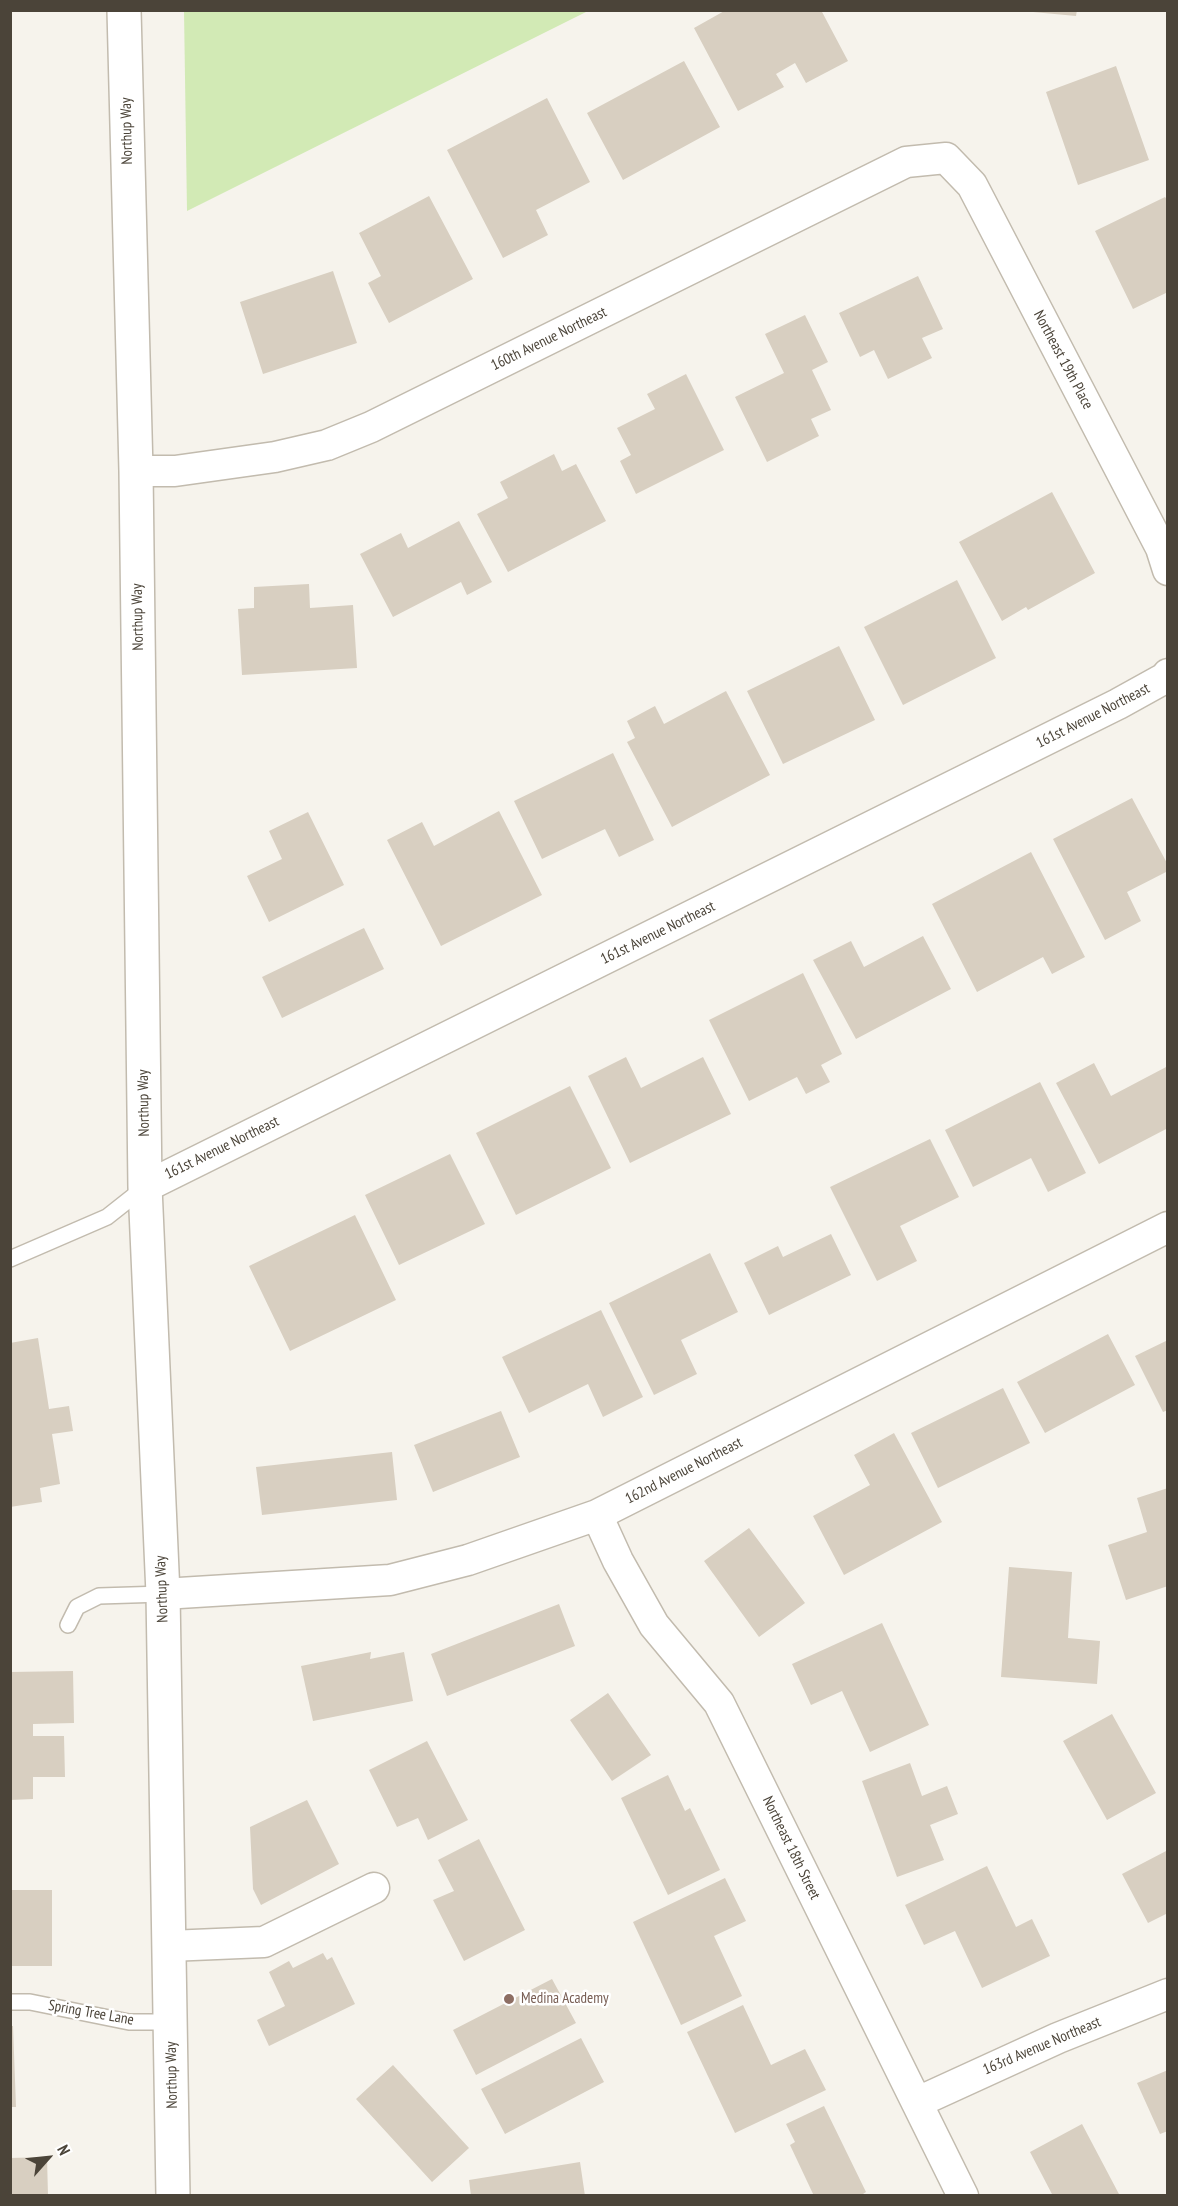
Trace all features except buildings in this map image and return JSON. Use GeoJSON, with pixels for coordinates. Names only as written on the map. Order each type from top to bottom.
{"type":"FeatureCollection","features":[{"type":"Feature","properties":{"kind":"street","name":"Northup Way"},"geometry":{"type":"LineString","coordinates":[[124,10],[136,471],[145,1186],[163,1594],[173,2196]]}},
{"type":"Feature","properties":{"kind":"street","name":"160th Avenue Northeast"},"geometry":{"type":"LineString","coordinates":[[136,471],[175,471],[275,457],[327,445],[371,427],[906,162],[946,158]]}},
{"type":"Feature","properties":{"kind":"street","name":"Northeast 19th Place"},"geometry":{"type":"LineString","coordinates":[[946,158],[972,185],[1161,548],[1167,570]]}},
{"type":"Feature","properties":{"kind":"street","name":"161st Avenue Northeast"},"geometry":{"type":"LineString","coordinates":[[145,1186],[1097,714],[1165,678],[1167,674]]}},
{"type":"Feature","properties":{"kind":"street","name":"162nd Avenue Northeast"},"geometry":{"type":"LineString","coordinates":[[163,1594],[390,1580],[468,1560],[597,1515],[1167,1227]]}},
{"type":"Feature","properties":{"kind":"street","name":"Northeast 18th Street"},"geometry":{"type":"LineString","coordinates":[[597,1515],[618,1561],[654,1625],[719,1703],[963,2196]]}},
{"type":"Feature","properties":{"kind":"street"},"geometry":{"type":"LineString","coordinates":[[169,1946],[264,1942],[374,1888]]}},
{"type":"Feature","properties":{"kind":"street","name":"163rd Avenue Northeast"},"geometry":{"type":"LineString","coordinates":[[918,2103],[1058,2038],[1167,1994]]}},
{"type":"Feature","properties":{"kind":"lane"},"geometry":{"type":"LineString","coordinates":[[10,1259],[107,1217],[145,1186]]}},
{"type":"Feature","properties":{"kind":"lane"},"geometry":{"type":"LineString","coordinates":[[68,1625],[77,1607],[99,1596],[163,1594]]}},
{"type":"Feature","properties":{"kind":"lane","name":"Spring Tree Lane"},"geometry":{"type":"LineString","coordinates":[[10,2002],[30,2002],[129,2022],[171,2022]]}},
{"type":"Feature","properties":{"kind":"green space"},"geometry":{"type":"Polygon","coordinates":[[[184,10],[588,11],[187,211],[184,10]]]}},
{"type":"Feature","properties":{"kind":"place","name":"Medina Academy"},"geometry":{"type":"Point","coordinates":[509,1999]}}]}
